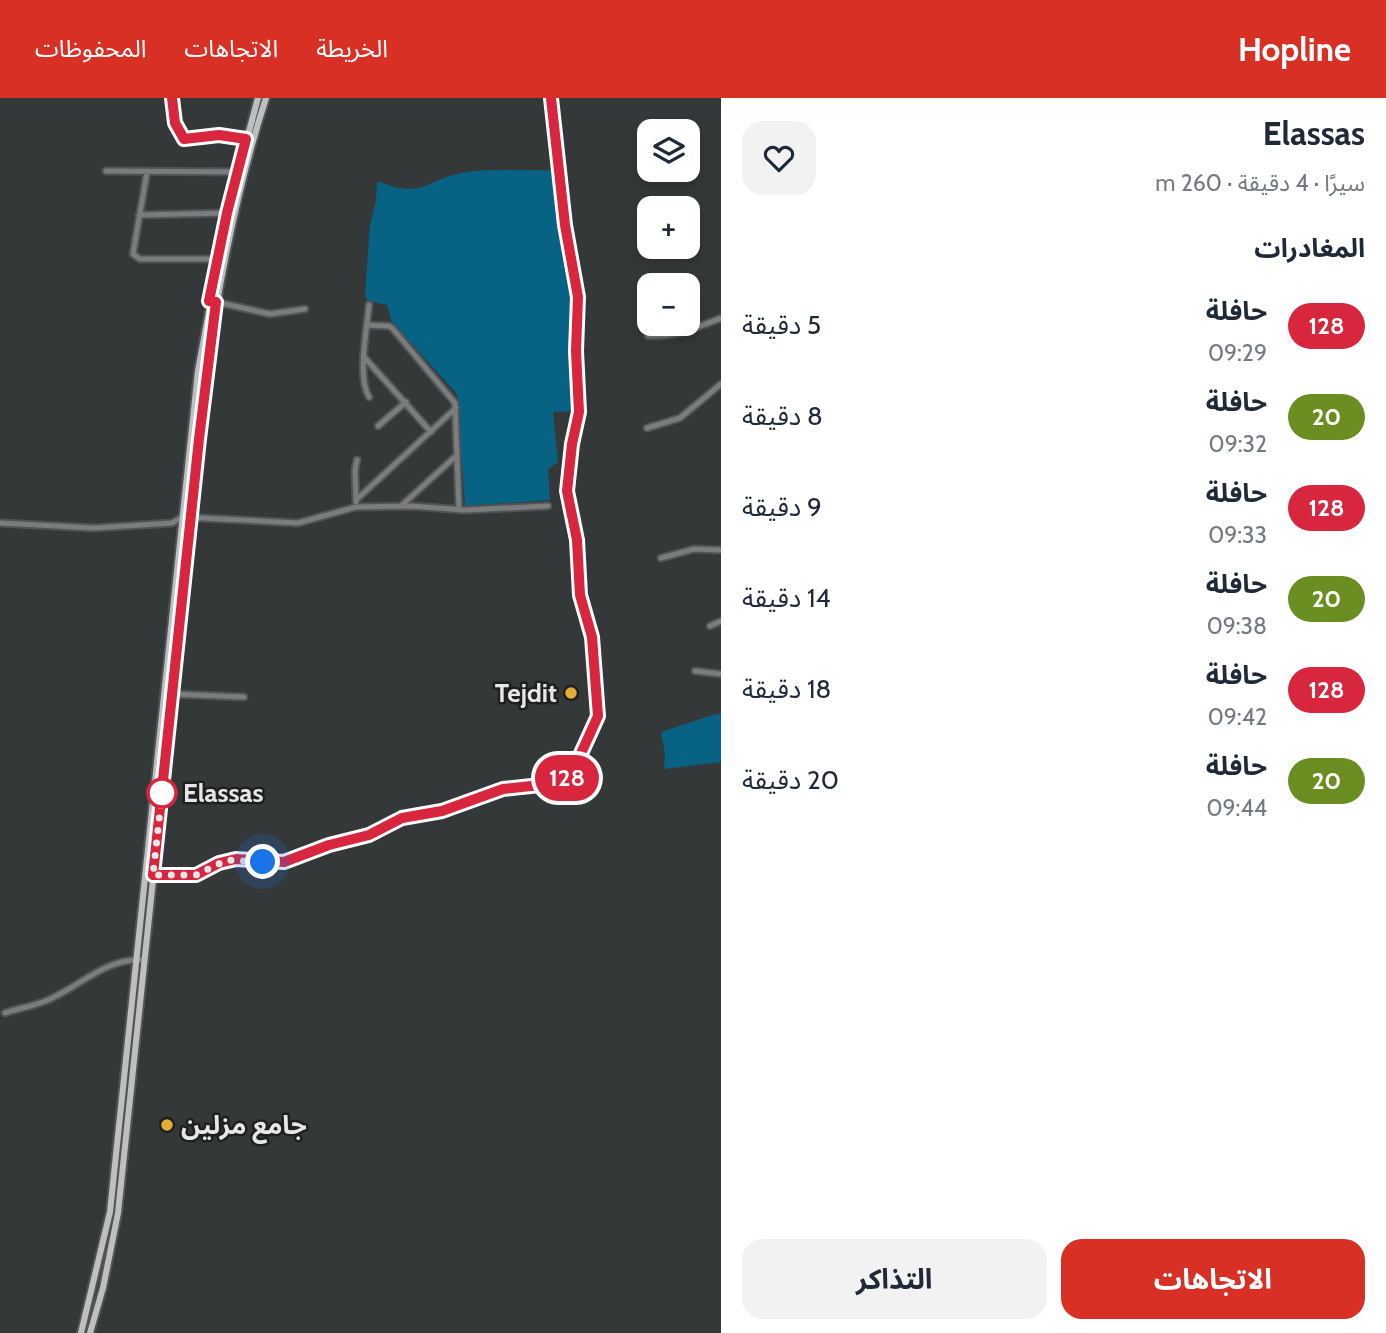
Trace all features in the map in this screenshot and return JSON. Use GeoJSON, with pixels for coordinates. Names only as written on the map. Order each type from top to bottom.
{"type":"FeatureCollection","features":[{"type":"Feature","properties":{"kind":"main road"},"geometry":{"type":"LineString","coordinates":[[213,301],[246,139],[258,98]]}},
{"type":"Feature","properties":{"kind":"main road"},"geometry":{"type":"LineString","coordinates":[[90,1333],[103,1288],[145,960],[181,533],[186,517],[217,260],[227,213],[267,98]]}},
{"type":"Feature","properties":{"kind":"main road"},"geometry":{"type":"LineString","coordinates":[[125,1118],[136,959],[165,731],[173,694],[189,527],[186,517],[191,508],[200,392]]}},
{"type":"Feature","properties":{"kind":"main road"},"geometry":{"type":"LineString","coordinates":[[81,1333],[114,1212]]}},
{"type":"Feature","properties":{"kind":"street"},"geometry":{"type":"LineString","coordinates":[[172,98],[175,123],[184,139],[219,135],[246,139]]}},
{"type":"Feature","properties":{"kind":"street"},"geometry":{"type":"LineString","coordinates":[[153,875],[196,875],[219,863],[236,859],[284,862],[329,845],[369,835],[402,818],[442,811],[503,789],[559,783],[573,771],[598,716],[592,637],[580,595],[577,540],[567,491],[572,444],[579,412],[576,351],[578,297],[564,212],[551,98]]}},
{"type":"Feature","properties":{"kind":"street"},"geometry":{"type":"LineString","coordinates":[[106,171],[241,172]]}},
{"type":"Feature","properties":{"kind":"street"},"geometry":{"type":"LineString","coordinates":[[147,172],[133,244],[136,257],[217,260]]}},
{"type":"Feature","properties":{"kind":"street"},"geometry":{"type":"LineString","coordinates":[[139,215],[227,213]]}},
{"type":"Feature","properties":{"kind":"street"},"geometry":{"type":"LineString","coordinates":[[213,301],[270,314],[305,309]]}},
{"type":"Feature","properties":{"kind":"street"},"geometry":{"type":"LineString","coordinates":[[369,305],[365,358],[365,390],[369,397]]}},
{"type":"Feature","properties":{"kind":"street"},"geometry":{"type":"LineString","coordinates":[[700,326],[721,318]]}},
{"type":"Feature","properties":{"kind":"street"},"geometry":{"type":"LineString","coordinates":[[367,325],[393,329],[453,400],[456,408],[459,510]]}},
{"type":"Feature","properties":{"kind":"street"},"geometry":{"type":"LineString","coordinates":[[649,336],[671,336]]}},
{"type":"Feature","properties":{"kind":"street"},"geometry":{"type":"LineString","coordinates":[[365,358],[431,432]]}},
{"type":"Feature","properties":{"kind":"street"},"geometry":{"type":"LineString","coordinates":[[647,428],[680,418],[721,384]]}},
{"type":"Feature","properties":{"kind":"street"},"geometry":{"type":"LineString","coordinates":[[377,426],[406,402]]}},
{"type":"Feature","properties":{"kind":"street"},"geometry":{"type":"LineString","coordinates":[[356,500],[456,408]]}},
{"type":"Feature","properties":{"kind":"street"},"geometry":{"type":"LineString","coordinates":[[401,506],[457,455]]}},
{"type":"Feature","properties":{"kind":"street"},"geometry":{"type":"LineString","coordinates":[[356,507],[357,460]]}},
{"type":"Feature","properties":{"kind":"street"},"geometry":{"type":"LineString","coordinates":[[0,523],[94,528],[172,523],[186,517],[298,523],[356,507],[401,506],[459,510],[548,506]]}},
{"type":"Feature","properties":{"kind":"street"},"geometry":{"type":"LineString","coordinates":[[191,508],[200,519]]}},
{"type":"Feature","properties":{"kind":"street"},"geometry":{"type":"LineString","coordinates":[[189,527],[200,519]]}},
{"type":"Feature","properties":{"kind":"street"},"geometry":{"type":"LineString","coordinates":[[172,523],[181,533]]}},
{"type":"Feature","properties":{"kind":"street"},"geometry":{"type":"LineString","coordinates":[[662,558],[694,549],[721,550]]}},
{"type":"Feature","properties":{"kind":"street"},"geometry":{"type":"LineString","coordinates":[[710,626],[721,621]]}},
{"type":"Feature","properties":{"kind":"street"},"geometry":{"type":"LineString","coordinates":[[695,671],[721,674]]}},
{"type":"Feature","properties":{"kind":"street"},"geometry":{"type":"LineString","coordinates":[[173,694],[244,697]]}},
{"type":"Feature","properties":{"kind":"street"},"geometry":{"type":"LineString","coordinates":[[5,1013],[45,1002],[93,973],[119,962],[145,960]]}},
{"type":"Feature","properties":{"kind":"shaded area"},"geometry":{"type":"Polygon","coordinates":[[[556,170],[575,306],[575,404],[572,411],[553,412],[558,462],[548,469],[550,500],[465,506],[457,394],[392,322],[387,305],[367,301],[365,295],[370,225],[376,201],[377,181],[404,189],[414,189],[471,171],[556,170]]]}},
{"type":"Feature","properties":{"kind":"shaded area"},"geometry":{"type":"Polygon","coordinates":[[[721,714],[721,762],[664,769],[665,753],[661,732],[721,714]]]}},
{"type":"Feature","properties":{"kind":"bus line","name":"128"},"geometry":{"type":"LineString","coordinates":[[172,98],[177,130],[184,139],[219,135],[246,139],[209,301],[216,302],[190,517],[153,875],[191,876],[227,860],[284,862],[329,845],[369,835],[402,818],[442,811],[503,789],[559,783],[573,771],[594,727],[598,716],[592,637],[580,595],[577,540],[567,481],[579,412],[576,351],[578,297],[565,225],[551,98]]}},
{"type":"Feature","properties":{"kind":"place","name":"Tejdit"},"geometry":{"type":"Point","coordinates":[571,693]}},
{"type":"Feature","properties":{"kind":"place","name":"Elassas"},"geometry":{"type":"Point","coordinates":[162,793]}},
{"type":"Feature","properties":{"kind":"place","name":"جامع مزلين"},"geometry":{"type":"Point","coordinates":[167,1125]}},
{"type":"Feature","properties":{"kind":"route"},"geometry":{"type":"LineString","coordinates":[[162,793],[153,875],[196,875],[227,860],[263,862]]}}]}
